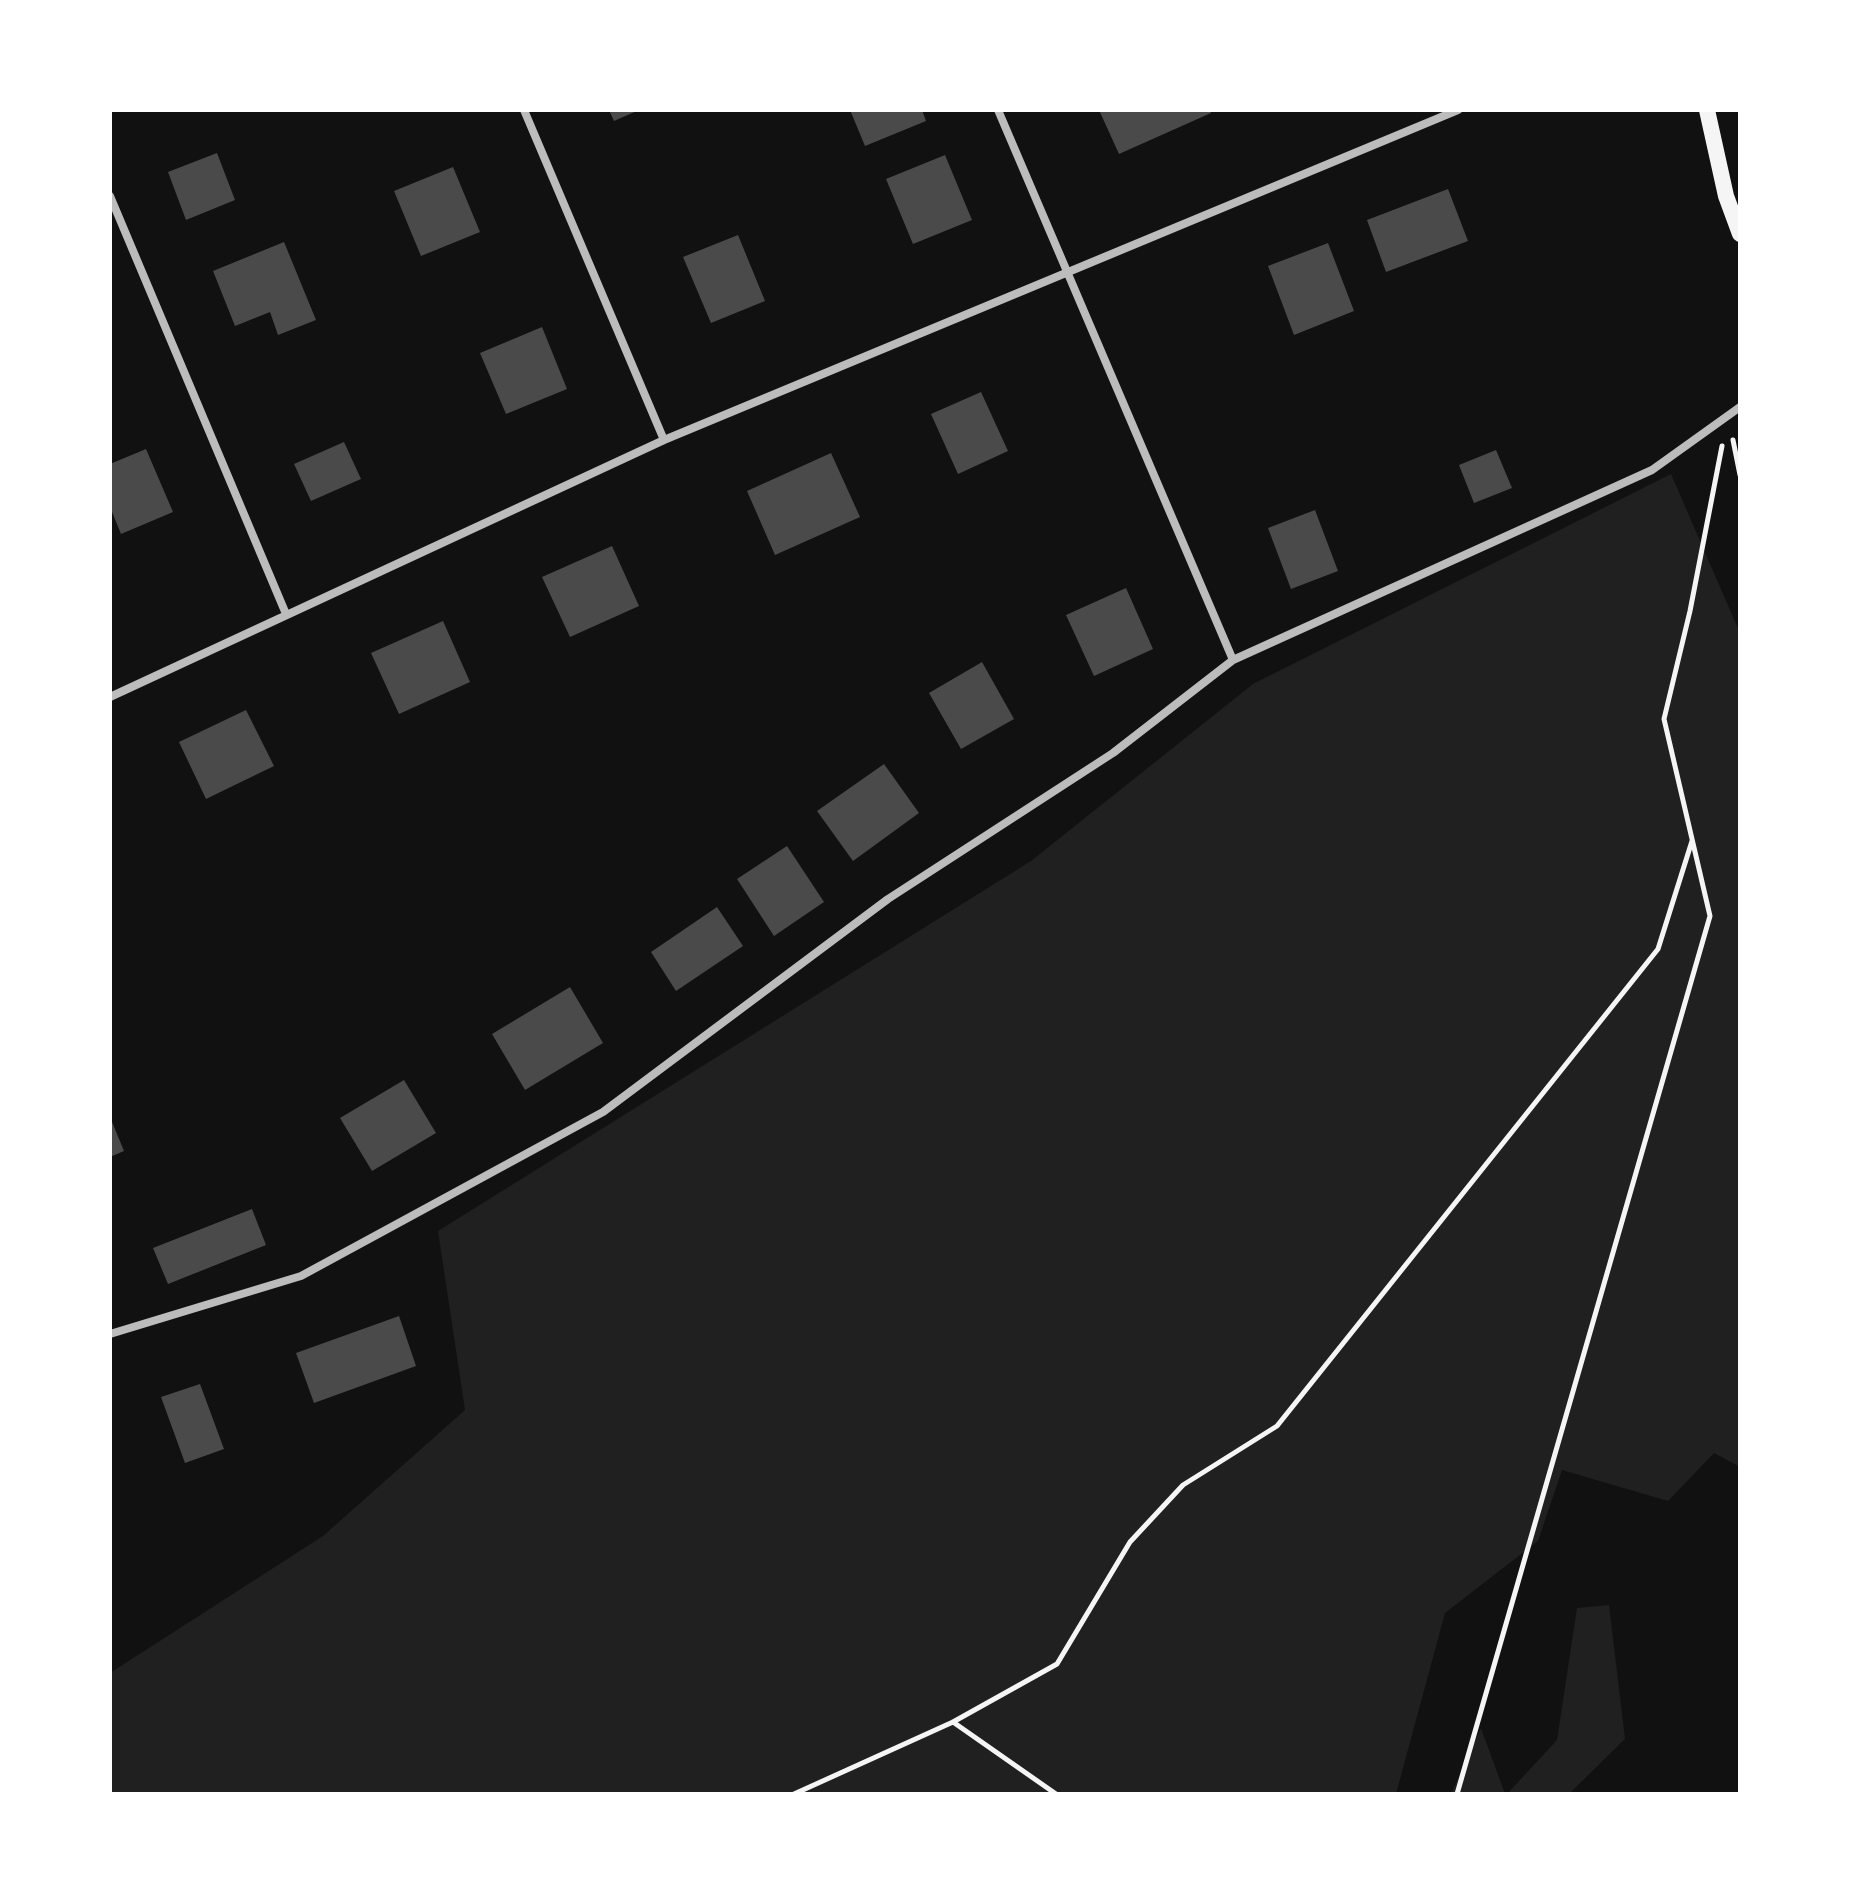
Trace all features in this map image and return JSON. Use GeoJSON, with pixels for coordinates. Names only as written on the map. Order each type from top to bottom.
{"type":"FeatureCollection","features":[{"type":"Feature","properties":{"kind":"main road"},"geometry":{"type":"LineString","coordinates":[[1707,110],[1726,196],[1740,234]]}},
{"type":"Feature","properties":{"kind":"street"},"geometry":{"type":"LineString","coordinates":[[524,110],[664,440]]}},
{"type":"Feature","properties":{"kind":"street"},"geometry":{"type":"LineString","coordinates":[[998,110],[1233,660]]}},
{"type":"Feature","properties":{"kind":"street"},"geometry":{"type":"LineString","coordinates":[[110,697],[664,440],[1458,110]]}},
{"type":"Feature","properties":{"kind":"street"},"geometry":{"type":"LineString","coordinates":[[110,196],[286,614]]}},
{"type":"Feature","properties":{"kind":"street"},"geometry":{"type":"LineString","coordinates":[[110,1334],[301,1276],[603,1112],[888,899],[1113,753],[1233,660],[1652,470],[1740,407]]}},
{"type":"Feature","properties":{"kind":"path"},"geometry":{"type":"LineString","coordinates":[[1727,416],[1740,475]]}},
{"type":"Feature","properties":{"kind":"path"},"geometry":{"type":"LineString","coordinates":[[1457,1794],[1710,916],[1664,719],[1690,611],[1727,416]]}},
{"type":"Feature","properties":{"kind":"path"},"geometry":{"type":"LineString","coordinates":[[794,1794],[953,1722],[1057,1664],[1130,1542],[1183,1485],[1277,1426],[1658,949],[1693,840]]}},
{"type":"Feature","properties":{"kind":"path"},"geometry":{"type":"LineString","coordinates":[[953,1722],[1056,1794]]}},
{"type":"Feature","properties":{"kind":"shaded area"},"geometry":{"type":"Polygon","coordinates":[[[1671,474],[1740,633],[1740,1467],[1714,1453],[1668,1501],[1562,1470],[1538,1541],[1445,1613],[1396,1794],[110,1794],[110,1673],[323,1536],[465,1410],[438,1231],[1031,861],[1253,684],[1671,474]]]}},
{"type":"Feature","properties":{"kind":"shaded area"},"geometry":{"type":"Polygon","coordinates":[[[1609,1605],[1625,1739],[1569,1794],[1507,1794],[1557,1740],[1577,1608],[1609,1605]]]}},
{"type":"Feature","properties":{"kind":"shaded area"},"geometry":{"type":"Polygon","coordinates":[[[1481,1728],[1505,1794],[1451,1794],[1481,1728]]]}},
{"type":"Feature","properties":{"kind":"building"},"geometry":{"type":"Polygon","coordinates":[[[609,110],[639,110],[614,121],[609,110]]]}},
{"type":"Feature","properties":{"kind":"building"},"geometry":{"type":"Polygon","coordinates":[[[850,110],[922,110],[926,121],[865,146],[850,110]]]}},
{"type":"Feature","properties":{"kind":"building"},"geometry":{"type":"Polygon","coordinates":[[[1099,110],[1210,110],[1211,113],[1119,154],[1099,110]]]}},
{"type":"Feature","properties":{"kind":"building"},"geometry":{"type":"Polygon","coordinates":[[[217,153],[235,200],[186,220],[168,172],[217,153]]]}},
{"type":"Feature","properties":{"kind":"building"},"geometry":{"type":"Polygon","coordinates":[[[945,155],[972,220],[913,244],[886,179],[945,155]]]}},
{"type":"Feature","properties":{"kind":"building"},"geometry":{"type":"Polygon","coordinates":[[[453,167],[480,232],[421,256],[394,191],[453,167]]]}},
{"type":"Feature","properties":{"kind":"building"},"geometry":{"type":"Polygon","coordinates":[[[1448,189],[1468,241],[1386,272],[1367,220],[1448,189]]]}},
{"type":"Feature","properties":{"kind":"building"},"geometry":{"type":"Polygon","coordinates":[[[738,235],[765,301],[711,323],[683,257],[738,235]]]}},
{"type":"Feature","properties":{"kind":"building"},"geometry":{"type":"Polygon","coordinates":[[[284,242],[316,320],[278,335],[270,312],[235,326],[213,271],[284,242]]]}},
{"type":"Feature","properties":{"kind":"building"},"geometry":{"type":"Polygon","coordinates":[[[1328,243],[1354,311],[1294,335],[1268,266],[1328,243]]]}},
{"type":"Feature","properties":{"kind":"building"},"geometry":{"type":"Polygon","coordinates":[[[542,327],[567,389],[506,414],[480,353],[542,327]]]}},
{"type":"Feature","properties":{"kind":"building"},"geometry":{"type":"Polygon","coordinates":[[[981,392],[1008,451],[958,474],[931,414],[981,392]]]}},
{"type":"Feature","properties":{"kind":"building"},"geometry":{"type":"Polygon","coordinates":[[[344,442],[361,479],[311,501],[294,464],[344,442]]]}},
{"type":"Feature","properties":{"kind":"building"},"geometry":{"type":"Polygon","coordinates":[[[146,449],[173,512],[121,534],[110,507],[110,464],[146,449]]]}},
{"type":"Feature","properties":{"kind":"building"},"geometry":{"type":"Polygon","coordinates":[[[1496,450],[1512,488],[1474,503],[1459,465],[1496,450]]]}},
{"type":"Feature","properties":{"kind":"building"},"geometry":{"type":"Polygon","coordinates":[[[831,453],[860,517],[775,555],[747,491],[831,453]]]}},
{"type":"Feature","properties":{"kind":"building"},"geometry":{"type":"Polygon","coordinates":[[[1315,510],[1338,571],[1291,589],[1268,528],[1315,510]]]}},
{"type":"Feature","properties":{"kind":"building"},"geometry":{"type":"Polygon","coordinates":[[[612,546],[639,606],[570,637],[542,577],[612,546]]]}},
{"type":"Feature","properties":{"kind":"building"},"geometry":{"type":"Polygon","coordinates":[[[1126,588],[1153,649],[1094,676],[1066,615],[1126,588]]]}},
{"type":"Feature","properties":{"kind":"building"},"geometry":{"type":"Polygon","coordinates":[[[443,621],[470,682],[399,714],[371,653],[443,621]]]}},
{"type":"Feature","properties":{"kind":"building"},"geometry":{"type":"Polygon","coordinates":[[[982,662],[1014,719],[961,749],[929,693],[982,662]]]}},
{"type":"Feature","properties":{"kind":"building"},"geometry":{"type":"Polygon","coordinates":[[[246,710],[274,766],[206,799],[179,742],[246,710]]]}},
{"type":"Feature","properties":{"kind":"building"},"geometry":{"type":"Polygon","coordinates":[[[884,764],[919,813],[853,861],[817,811],[884,764]]]}},
{"type":"Feature","properties":{"kind":"building"},"geometry":{"type":"Polygon","coordinates":[[[787,846],[824,902],[774,936],[737,879],[787,846]]]}},
{"type":"Feature","properties":{"kind":"building"},"geometry":{"type":"Polygon","coordinates":[[[717,907],[743,946],[676,991],[651,952],[717,907]]]}},
{"type":"Feature","properties":{"kind":"building"},"geometry":{"type":"Polygon","coordinates":[[[570,987],[603,1043],[525,1090],[492,1034],[570,987]]]}},
{"type":"Feature","properties":{"kind":"building"},"geometry":{"type":"Polygon","coordinates":[[[404,1080],[436,1133],[372,1171],[340,1118],[404,1080]]]}},
{"type":"Feature","properties":{"kind":"building"},"geometry":{"type":"Polygon","coordinates":[[[110,1117],[124,1151],[110,1157],[110,1117]]]}},
{"type":"Feature","properties":{"kind":"building"},"geometry":{"type":"Polygon","coordinates":[[[252,1209],[266,1245],[168,1284],[153,1248],[252,1209]]]}},
{"type":"Feature","properties":{"kind":"building"},"geometry":{"type":"Polygon","coordinates":[[[399,1316],[416,1366],[314,1403],[296,1353],[399,1316]]]}},
{"type":"Feature","properties":{"kind":"building"},"geometry":{"type":"Polygon","coordinates":[[[200,1384],[224,1449],[185,1463],[161,1397],[200,1384]]]}}]}
